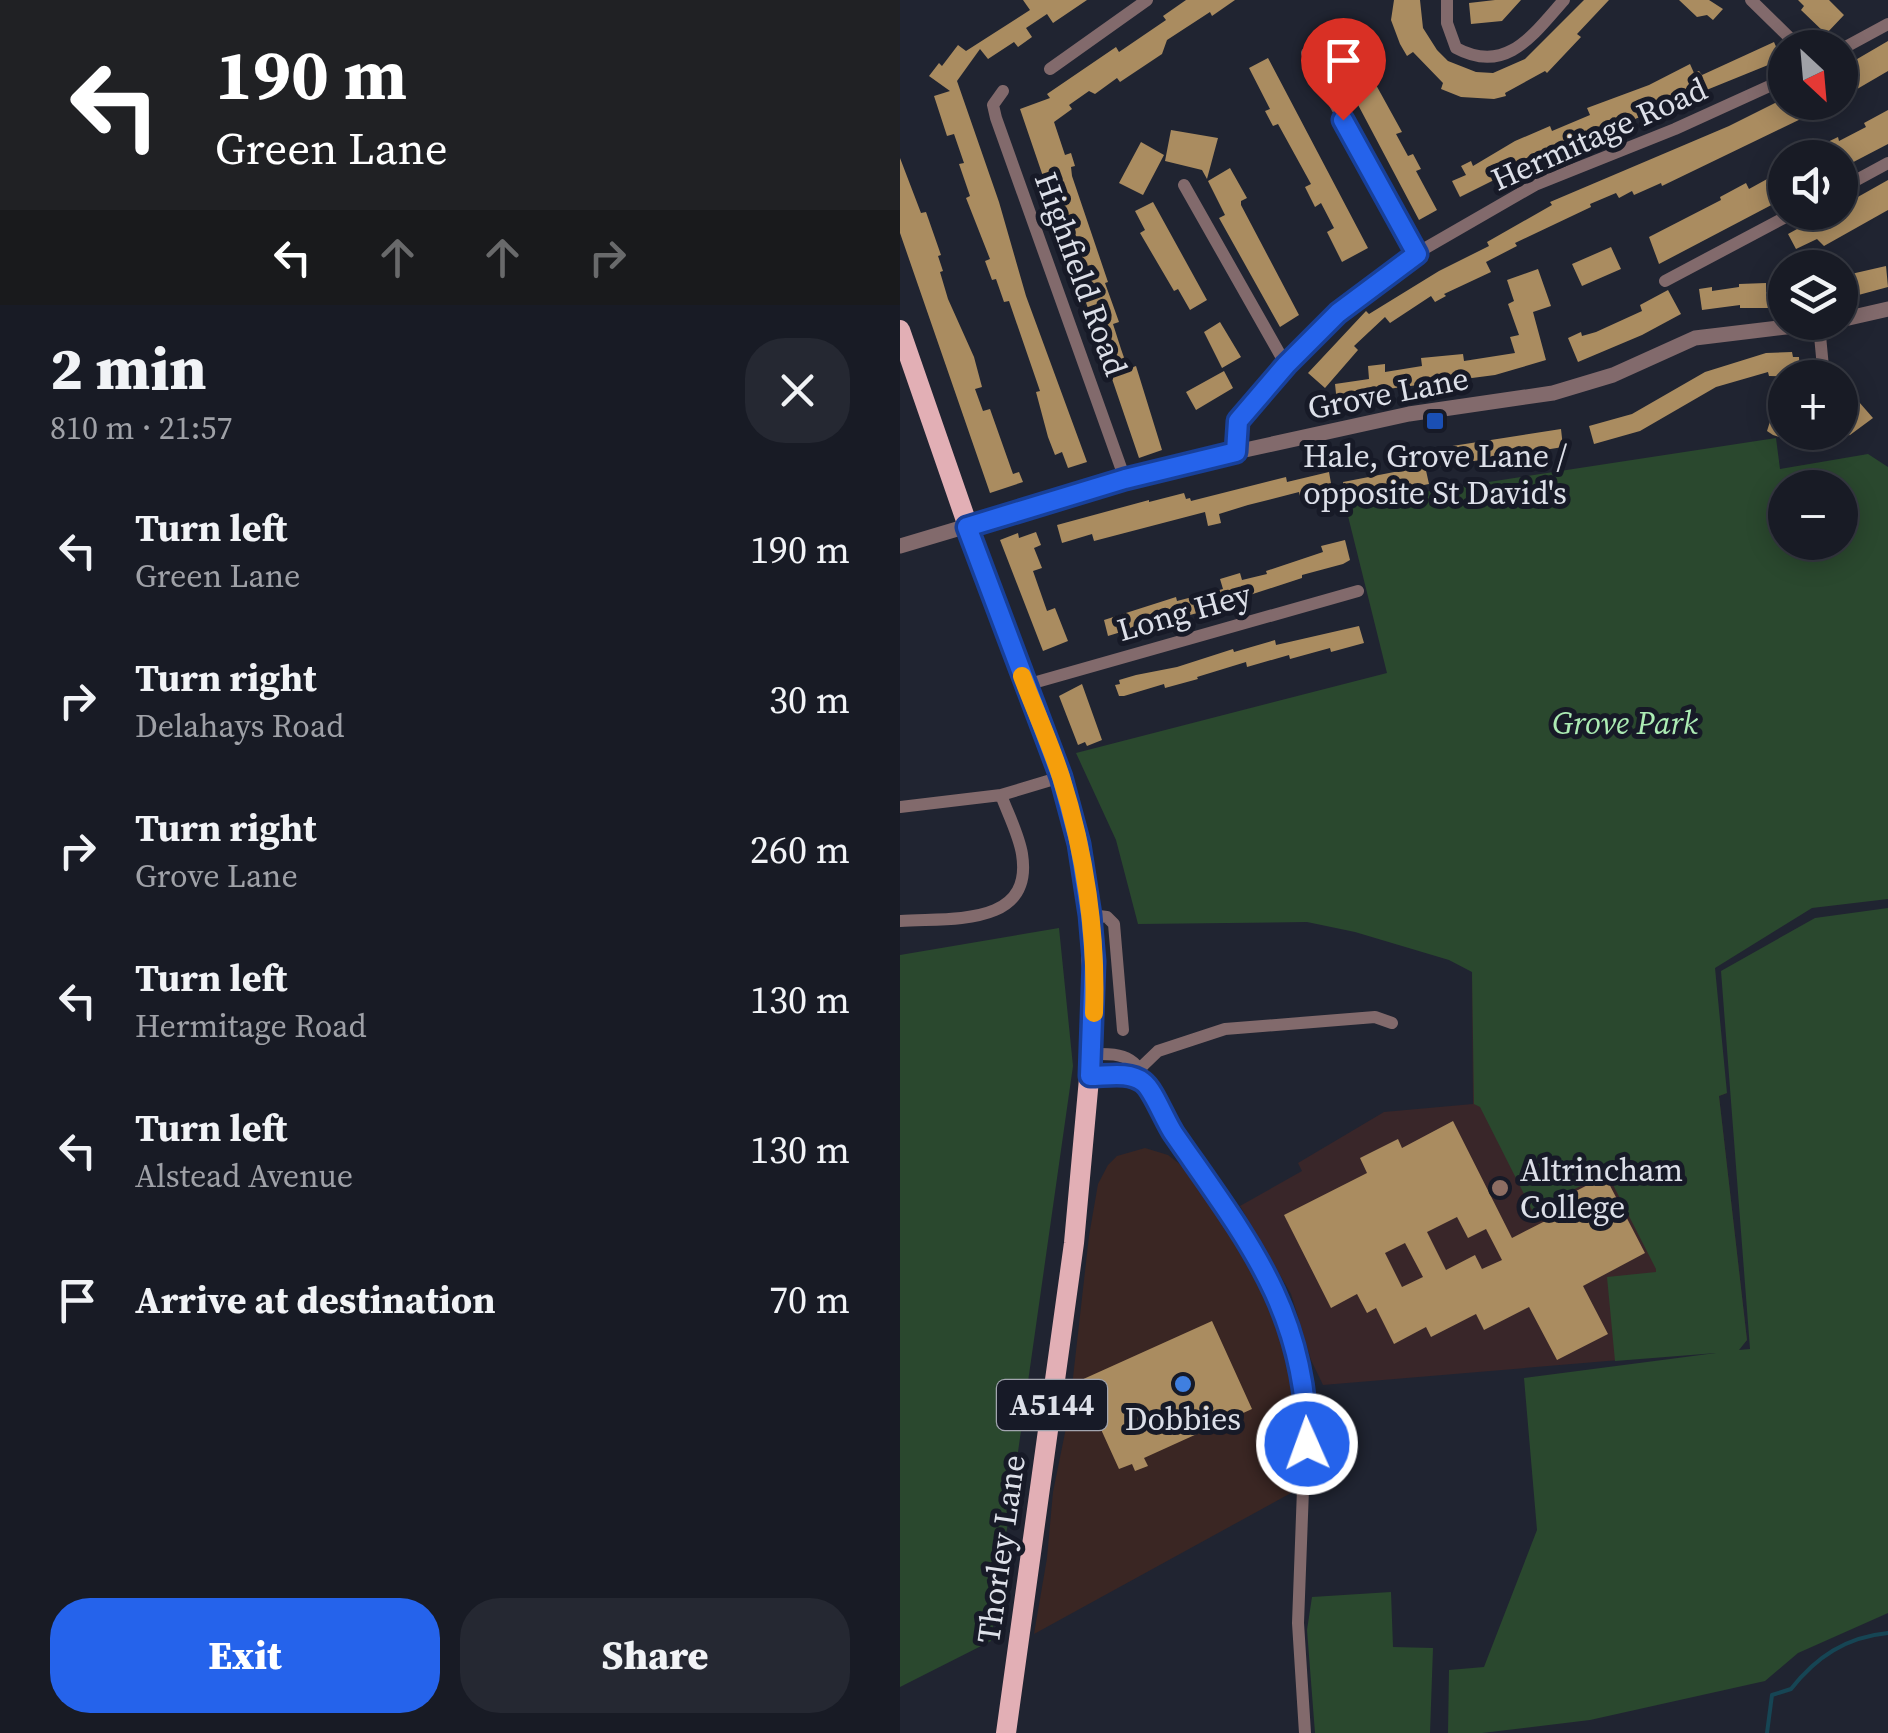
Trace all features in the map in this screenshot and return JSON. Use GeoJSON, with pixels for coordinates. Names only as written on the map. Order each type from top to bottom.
{"type":"FeatureCollection","features":[{"type":"Feature","properties":{"kind":"main road","name":"A5144"},"geometry":{"type":"LineString","coordinates":[[900,330],[967,527],[1061,777],[1079,844],[1090,915],[1095,998],[1090,1076]]}},
{"type":"Feature","properties":{"kind":"main road","name":"Thorley Lane"},"geometry":{"type":"LineString","coordinates":[[1006,1733],[1074,1242],[1090,1076]]}},
{"type":"Feature","properties":{"kind":"street"},"geometry":{"type":"LineString","coordinates":[[1050,70],[1146,0]]}},
{"type":"Feature","properties":{"kind":"street"},"geometry":{"type":"LineString","coordinates":[[1447,0],[1447,23],[1456,48],[1486,59],[1508,54],[1564,0]]}},
{"type":"Feature","properties":{"kind":"street"},"geometry":{"type":"LineString","coordinates":[[1751,0],[1782,30]]}},
{"type":"Feature","properties":{"kind":"street"},"geometry":{"type":"LineString","coordinates":[[1858,40],[1888,24]]}},
{"type":"Feature","properties":{"kind":"street"},"geometry":{"type":"LineString","coordinates":[[1306,53],[1417,254]]}},
{"type":"Feature","properties":{"kind":"street","name":"Hermitage Road"},"geometry":{"type":"LineString","coordinates":[[1236,452],[1238,421],[1286,365],[1338,313],[1417,254],[1535,185],[1768,88]]}},
{"type":"Feature","properties":{"kind":"street","name":"Highfield Road"},"geometry":{"type":"LineString","coordinates":[[1003,91],[993,105],[996,118],[1125,479]]}},
{"type":"Feature","properties":{"kind":"street"},"geometry":{"type":"LineString","coordinates":[[1858,179],[1888,163]]}},
{"type":"Feature","properties":{"kind":"street"},"geometry":{"type":"LineString","coordinates":[[1184,184],[1286,365]]}},
{"type":"Feature","properties":{"kind":"street"},"geometry":{"type":"LineString","coordinates":[[1665,280],[1768,226]]}},
{"type":"Feature","properties":{"kind":"street"},"geometry":{"type":"LineString","coordinates":[[1858,316],[1888,308]]}},
{"type":"Feature","properties":{"kind":"street","name":"Grove Lane"},"geometry":{"type":"LineString","coordinates":[[900,546],[1125,479],[1409,414],[1553,392],[1614,376],[1696,338],[1768,330]]}},
{"type":"Feature","properties":{"kind":"street","name":"Long Hey"},"geometry":{"type":"LineString","coordinates":[[1026,686],[1358,591]]}},
{"type":"Feature","properties":{"kind":"street"},"geometry":{"type":"LineString","coordinates":[[900,807],[1002,795],[1061,777]]}},
{"type":"Feature","properties":{"kind":"street"},"geometry":{"type":"LineString","coordinates":[[900,920],[978,918],[1005,907],[1021,883],[1022,855],[1002,795]]}},
{"type":"Feature","properties":{"kind":"street"},"geometry":{"type":"LineString","coordinates":[[1090,915],[1107,916],[1114,924],[1123,1030]]}},
{"type":"Feature","properties":{"kind":"street"},"geometry":{"type":"LineString","coordinates":[[1090,1076],[1135,1072],[1158,1051],[1239,1026],[1375,1018],[1392,1023]]}},
{"type":"Feature","properties":{"kind":"street"},"geometry":{"type":"LineString","coordinates":[[1092,1054],[1120,1055],[1146,1084],[1160,1114],[1260,1262],[1285,1314],[1299,1356],[1306,1409],[1298,1623],[1305,1733]]}},
{"type":"Feature","properties":{"kind":"shaded area","name":"Altrincham College"},"geometry":{"type":"Polygon","coordinates":[[[1472,975],[1727,1093],[1719,1096],[1747,1340],[1738,1350],[1323,1385],[1311,1360],[1291,1294],[1240,1206],[1302,1171],[1298,1163],[1384,1112],[1473,1104],[1472,975]]]}},
{"type":"Feature","properties":{"kind":"shaded area","name":"Dobbies"},"geometry":{"type":"Polygon","coordinates":[[[1145,1148],[1168,1155],[1186,1169],[1243,1251],[1273,1306],[1295,1392],[1291,1493],[1034,1634],[1053,1492],[1069,1413],[1098,1184],[1117,1156],[1145,1148]]]}},
{"type":"Feature","properties":{"kind":"green space","name":"Grove Park"},"geometry":{"type":"Polygon","coordinates":[[[1768,439],[1768,450],[1778,450],[1780,469],[1868,454],[1888,467],[1888,899],[1812,908],[1715,968],[1727,1093],[1719,1096],[1747,1340],[1739,1350],[1750,1349],[1721,971],[1815,918],[1888,908],[1888,1613],[1798,1653],[1765,1681],[1590,1720],[1482,1733],[1448,1733],[1449,1670],[1484,1667],[1537,1530],[1524,1378],[1716,1353],[1615,1361],[1607,1277],[1656,1269],[1607,1173],[1532,1210],[1480,1107],[1474,1104],[1472,972],[1449,960],[1307,922],[1138,924],[1116,840],[1076,753],[1387,673],[1345,504],[1768,439]]]}},
{"type":"Feature","properties":{"kind":"green space"},"geometry":{"type":"Polygon","coordinates":[[[1059,928],[1073,1066],[991,1641],[900,1687],[900,955],[1059,928]]]}},
{"type":"Feature","properties":{"kind":"green space"},"geometry":{"type":"Polygon","coordinates":[[[1391,1592],[1393,1647],[1433,1648],[1430,1733],[1315,1733],[1307,1630],[1312,1597],[1391,1592]]]}},
{"type":"Feature","properties":{"kind":"building"},"geometry":{"type":"Polygon","coordinates":[[[1023,0],[1087,0],[1053,23],[1047,14],[1026,28],[1032,37],[1018,47],[1014,42],[988,59],[980,49],[957,81],[999,202],[1026,296],[1087,462],[1068,468],[1062,452],[1055,455],[1048,437],[1036,392],[1040,391],[1009,301],[1004,302],[985,261],[990,259],[966,198],[970,196],[959,164],[964,163],[954,134],[947,136],[934,96],[950,91],[929,76],[958,45],[966,51],[1030,10],[1023,0]]]}},
{"type":"Feature","properties":{"kind":"building"},"geometry":{"type":"Polygon","coordinates":[[[1186,0],[1235,0],[1167,40],[1162,54],[1120,82],[1117,78],[1095,94],[1089,91],[1054,122],[1065,155],[1071,153],[1075,166],[1071,167],[1072,176],[1108,282],[1105,283],[1119,322],[1113,324],[1121,349],[1128,369],[1136,366],[1162,450],[1139,458],[1020,109],[1050,98],[1047,94],[1116,47],[1119,52],[1166,20],[1163,16],[1186,0]]]}},
{"type":"Feature","properties":{"kind":"building"},"geometry":{"type":"Polygon","coordinates":[[[1394,0],[1420,0],[1423,28],[1448,61],[1476,72],[1493,73],[1525,59],[1584,0],[1609,0],[1547,73],[1494,99],[1461,97],[1441,89],[1443,83],[1413,52],[1407,56],[1391,20],[1394,0]]]}},
{"type":"Feature","properties":{"kind":"building"},"geometry":{"type":"Polygon","coordinates":[[[1521,0],[1502,21],[1471,24],[1469,3],[1521,0]]]}},
{"type":"Feature","properties":{"kind":"building"},"geometry":{"type":"Polygon","coordinates":[[[1679,0],[1709,0],[1723,9],[1713,20],[1707,15],[1697,17],[1679,0]]]}},
{"type":"Feature","properties":{"kind":"building"},"geometry":{"type":"Polygon","coordinates":[[[1798,0],[1829,0],[1844,15],[1830,30],[1822,30],[1801,10],[1804,6],[1798,0]]]}},
{"type":"Feature","properties":{"kind":"building"},"geometry":{"type":"Polygon","coordinates":[[[1332,21],[1353,57],[1359,54],[1402,132],[1396,134],[1408,156],[1413,154],[1421,169],[1416,171],[1437,210],[1419,220],[1356,101],[1314,32],[1332,21]]]}},
{"type":"Feature","properties":{"kind":"building"},"geometry":{"type":"Polygon","coordinates":[[[1888,41],[1888,71],[1858,88],[1858,58],[1888,41]]]}},
{"type":"Feature","properties":{"kind":"building"},"geometry":{"type":"Polygon","coordinates":[[[1768,45],[1768,65],[1598,134],[1596,129],[1555,146],[1516,163],[1518,168],[1460,197],[1452,181],[1466,175],[1461,166],[1471,161],[1473,166],[1515,141],[1590,115],[1587,108],[1649,85],[1690,64],[1694,73],[1699,71],[1702,75],[1768,45]]]}},
{"type":"Feature","properties":{"kind":"building"},"geometry":{"type":"Polygon","coordinates":[[[1268,58],[1368,248],[1342,262],[1327,232],[1334,228],[1321,203],[1315,207],[1305,187],[1311,184],[1278,124],[1273,126],[1265,111],[1270,109],[1249,68],[1268,58]]]}},
{"type":"Feature","properties":{"kind":"building"},"geometry":{"type":"Polygon","coordinates":[[[1768,106],[1768,120],[1799,120],[1662,186],[1661,183],[1634,195],[1632,191],[1619,198],[1616,193],[1515,243],[1517,246],[1486,262],[1491,272],[1435,302],[1431,296],[1390,323],[1385,317],[1354,346],[1358,350],[1325,388],[1308,373],[1366,311],[1369,314],[1489,246],[1487,242],[1552,205],[1550,202],[1768,106]]]}},
{"type":"Feature","properties":{"kind":"building"},"geometry":{"type":"Polygon","coordinates":[[[1888,110],[1888,144],[1858,160],[1858,140],[1841,140],[1866,127],[1864,123],[1888,110]]]}},
{"type":"Feature","properties":{"kind":"building"},"geometry":{"type":"Polygon","coordinates":[[[1171,130],[1218,138],[1207,179],[1202,170],[1165,161],[1171,130]]]}},
{"type":"Feature","properties":{"kind":"building"},"geometry":{"type":"Polygon","coordinates":[[[1141,142],[1164,155],[1143,195],[1119,183],[1141,142]]]}},
{"type":"Feature","properties":{"kind":"building"},"geometry":{"type":"Polygon","coordinates":[[[900,158],[941,255],[940,272],[974,357],[982,387],[975,389],[983,411],[990,409],[1013,474],[1019,472],[1023,482],[990,493],[900,233],[900,158]]]}},
{"type":"Feature","properties":{"kind":"building"},"geometry":{"type":"Polygon","coordinates":[[[1230,168],[1247,198],[1241,205],[1299,315],[1280,327],[1219,218],[1225,215],[1208,181],[1230,168]]]}},
{"type":"Feature","properties":{"kind":"building"},"geometry":{"type":"Polygon","coordinates":[[[1768,179],[1768,207],[1659,264],[1649,237],[1746,183],[1749,189],[1768,179]]]}},
{"type":"Feature","properties":{"kind":"building"},"geometry":{"type":"Polygon","coordinates":[[[1888,180],[1888,210],[1858,227],[1858,197],[1888,180]]]}},
{"type":"Feature","properties":{"kind":"building"},"geometry":{"type":"Polygon","coordinates":[[[1153,202],[1207,300],[1190,310],[1178,289],[1174,291],[1140,233],[1145,230],[1135,211],[1153,202]]]}},
{"type":"Feature","properties":{"kind":"building"},"geometry":{"type":"Polygon","coordinates":[[[1795,230],[1852,230],[1824,246],[1817,239],[1796,249],[1788,234],[1795,230]]]}},
{"type":"Feature","properties":{"kind":"building"},"geometry":{"type":"Polygon","coordinates":[[[1611,247],[1621,269],[1582,286],[1572,264],[1611,247]]]}},
{"type":"Feature","properties":{"kind":"building"},"geometry":{"type":"Polygon","coordinates":[[[1886,266],[1888,287],[1858,295],[1858,272],[1886,266]]]}},
{"type":"Feature","properties":{"kind":"building"},"geometry":{"type":"Polygon","coordinates":[[[1538,269],[1551,306],[1533,312],[1546,360],[1495,375],[1349,394],[1350,401],[1337,403],[1335,384],[1369,379],[1368,366],[1385,364],[1385,372],[1422,366],[1421,358],[1463,354],[1464,361],[1515,353],[1510,337],[1519,335],[1508,304],[1514,301],[1507,280],[1538,269]]]}},
{"type":"Feature","properties":{"kind":"building"},"geometry":{"type":"Polygon","coordinates":[[[1766,283],[1768,308],[1740,305],[1702,310],[1699,289],[1712,287],[1712,291],[1766,283]]]}},
{"type":"Feature","properties":{"kind":"building"},"geometry":{"type":"Polygon","coordinates":[[[1668,290],[1681,314],[1578,362],[1568,338],[1581,332],[1582,336],[1596,332],[1642,311],[1640,305],[1668,290]]]}},
{"type":"Feature","properties":{"kind":"building"},"geometry":{"type":"Polygon","coordinates":[[[1220,322],[1241,357],[1222,368],[1204,332],[1220,322]]]}},
{"type":"Feature","properties":{"kind":"building"},"geometry":{"type":"Polygon","coordinates":[[[1792,352],[1799,360],[1768,360],[1768,372],[1716,387],[1640,431],[1594,444],[1589,426],[1632,414],[1705,372],[1766,353],[1792,352]]]}},
{"type":"Feature","properties":{"kind":"building"},"geometry":{"type":"Polygon","coordinates":[[[1224,371],[1233,388],[1196,410],[1186,392],[1224,371]]]}},
{"type":"Feature","properties":{"kind":"building"},"geometry":{"type":"Polygon","coordinates":[[[1858,403],[1873,418],[1858,429],[1858,403]]]}},
{"type":"Feature","properties":{"kind":"building"},"geometry":{"type":"Polygon","coordinates":[[[1561,429],[1563,447],[1436,467],[1433,449],[1561,429]]]}},
{"type":"Feature","properties":{"kind":"building"},"geometry":{"type":"Polygon","coordinates":[[[1425,466],[1429,484],[1346,500],[1343,482],[1425,466]]]}},
{"type":"Feature","properties":{"kind":"building"},"geometry":{"type":"Polygon","coordinates":[[[1329,472],[1332,489],[1300,496],[1299,492],[1248,505],[1219,514],[1221,523],[1208,526],[1205,512],[1094,541],[1092,534],[1062,543],[1057,525],[1184,493],[1191,501],[1286,477],[1287,482],[1329,472]]]}},
{"type":"Feature","properties":{"kind":"building"},"geometry":{"type":"Polygon","coordinates":[[[1036,532],[1041,545],[1034,548],[1042,568],[1033,571],[1047,611],[1055,608],[1068,641],[1043,651],[1000,540],[1036,532]]]}},
{"type":"Feature","properties":{"kind":"building"},"geometry":{"type":"Polygon","coordinates":[[[1345,540],[1350,560],[1343,564],[1302,575],[1222,606],[1190,615],[1189,611],[1108,636],[1104,620],[1176,597],[1177,601],[1223,589],[1220,579],[1240,573],[1242,580],[1267,574],[1266,571],[1323,552],[1321,546],[1345,540]]]}},
{"type":"Feature","properties":{"kind":"building"},"geometry":{"type":"Polygon","coordinates":[[[1359,626],[1364,643],[1331,652],[1330,648],[1290,659],[1289,655],[1247,667],[1246,662],[1198,679],[1124,696],[1119,696],[1115,685],[1120,684],[1119,680],[1233,649],[1234,652],[1275,640],[1276,645],[1359,626]]]}},
{"type":"Feature","properties":{"kind":"building"},"geometry":{"type":"Polygon","coordinates":[[[1082,684],[1102,740],[1087,746],[1085,742],[1078,745],[1059,696],[1082,684]]]}},
{"type":"Feature","properties":{"kind":"building"},"geometry":{"type":"Polygon","coordinates":[[[1453,1121],[1512,1238],[1557,1215],[1551,1204],[1605,1176],[1645,1253],[1583,1286],[1608,1334],[1557,1360],[1529,1307],[1484,1330],[1476,1314],[1431,1337],[1426,1327],[1394,1344],[1376,1308],[1367,1313],[1357,1294],[1331,1308],[1284,1215],[1367,1173],[1360,1158],[1398,1139],[1402,1148],[1453,1121]],[[1457,1217],[1427,1232],[1446,1270],[1475,1255],[1482,1269],[1502,1260],[1486,1229],[1468,1238],[1457,1217]],[[1405,1243],[1385,1253],[1402,1287],[1423,1277],[1405,1243]]]}},
{"type":"Feature","properties":{"kind":"building"},"geometry":{"type":"Polygon","coordinates":[[[1212,1321],[1252,1409],[1144,1458],[1148,1466],[1135,1471],[1132,1464],[1119,1469],[1079,1381],[1212,1321]]]}},
{"type":"Feature","properties":{"kind":"waterway"},"geometry":{"type":"LineString","coordinates":[[1767,1733],[1772,1695],[1791,1689],[1833,1650],[1888,1633]]}},
{"type":"Feature","properties":{"kind":"slow traffic"},"geometry":{"type":"LineString","coordinates":[[1022,676],[1061,777],[1079,844],[1090,915],[1094,1013]]}},
{"type":"Feature","properties":{"kind":"place","name":"Hale, Grove Lane / opposite St David's"},"geometry":{"type":"Point","coordinates":[1435,421]}},
{"type":"Feature","properties":{"kind":"place","name":"Altrincham College"},"geometry":{"type":"Point","coordinates":[1500,1188]}},
{"type":"Feature","properties":{"kind":"place","name":"Dobbies"},"geometry":{"type":"Point","coordinates":[1183,1384]}},
{"type":"Feature","properties":{"kind":"route"},"geometry":{"type":"LineString","coordinates":[[1307,1444],[1306,1397],[1299,1356],[1285,1314],[1260,1262],[1160,1114],[1146,1084],[1132,1076],[1090,1076],[1094,961],[1079,844],[1061,777],[967,527],[1125,479],[1236,452],[1238,421],[1286,365],[1338,313],[1417,254],[1343,120]]}}]}
